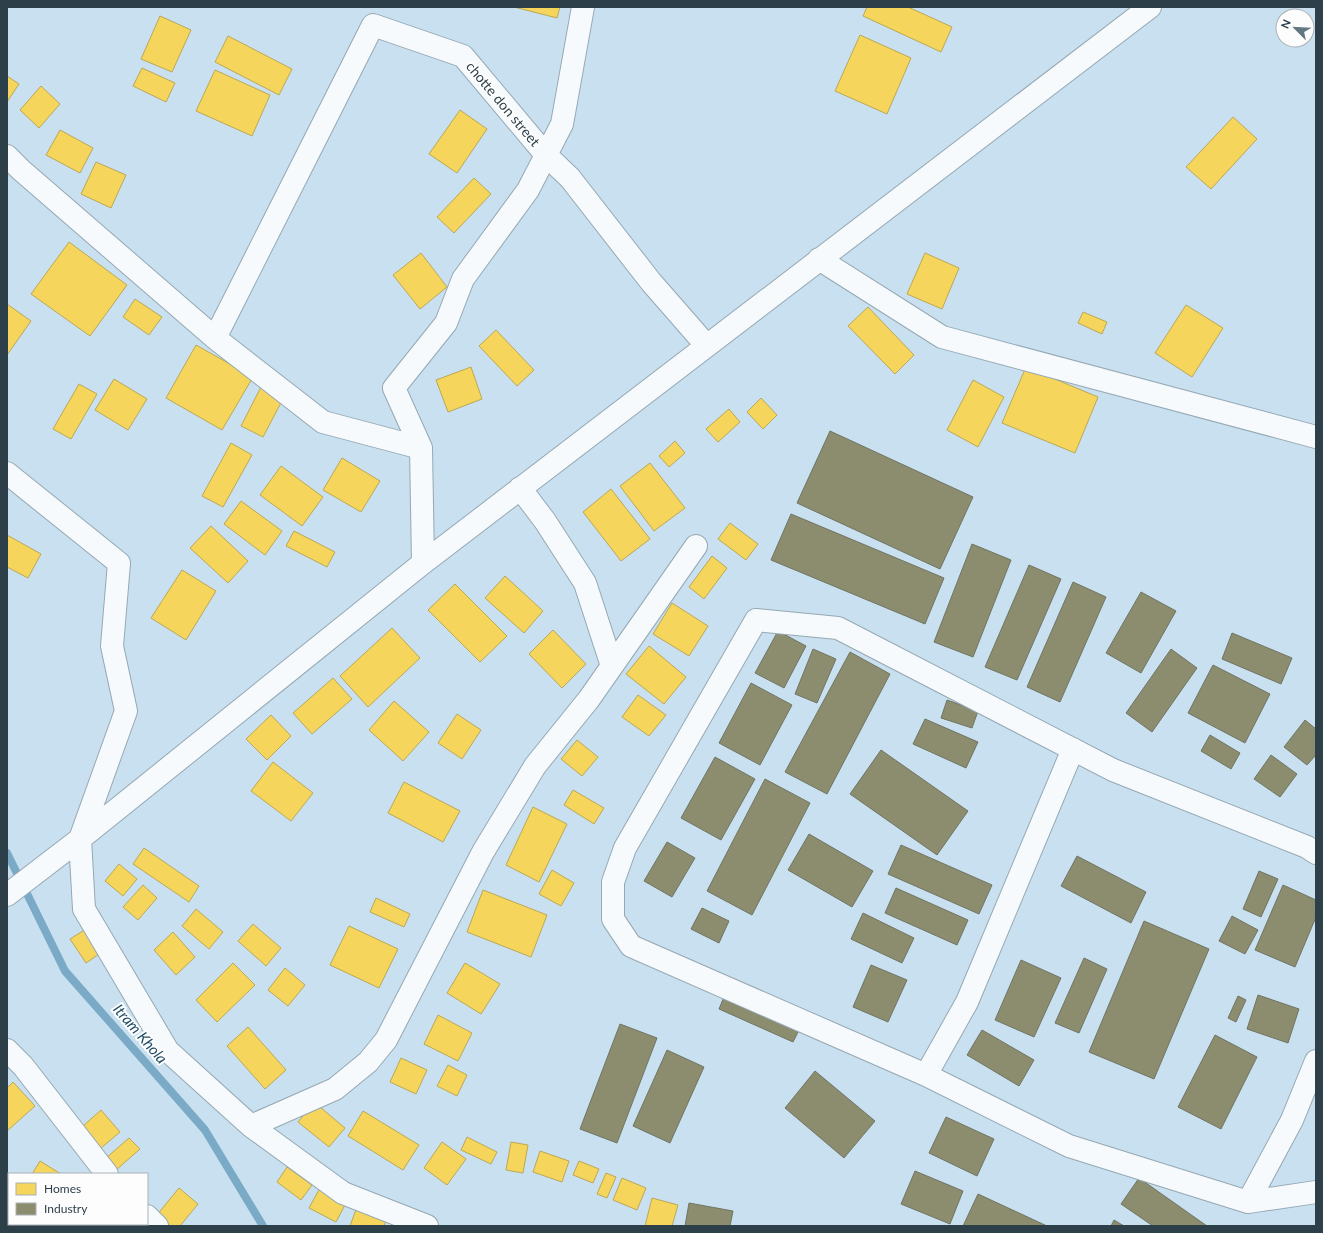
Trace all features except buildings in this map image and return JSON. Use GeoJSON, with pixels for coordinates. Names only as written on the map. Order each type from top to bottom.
{"type":"FeatureCollection","features":[{"type":"Feature","properties":{"kind":"street"},"geometry":{"type":"LineString","coordinates":[[423,563],[421,448],[394,388],[446,323],[463,280],[528,190],[562,124],[583,7]]}},
{"type":"Feature","properties":{"kind":"street"},"geometry":{"type":"LineString","coordinates":[[8,895],[80,839],[423,563],[706,345],[1150,7]]}},
{"type":"Feature","properties":{"kind":"street","name":"chotte don street"},"geometry":{"type":"LineString","coordinates":[[215,338],[374,25],[463,56],[546,154],[570,178],[651,282],[706,345]]}},
{"type":"Feature","properties":{"kind":"street"},"geometry":{"type":"LineString","coordinates":[[7,156],[21,170],[215,338],[323,422],[421,448]]}},
{"type":"Feature","properties":{"kind":"street"},"geometry":{"type":"LineString","coordinates":[[819,259],[942,337],[1316,437]]}},
{"type":"Feature","properties":{"kind":"street"},"geometry":{"type":"LineString","coordinates":[[7,473],[119,563],[112,646],[126,711],[80,839],[84,908],[168,1051],[251,1126],[342,1193],[427,1226]]}},
{"type":"Feature","properties":{"kind":"street"},"geometry":{"type":"LineString","coordinates":[[520,488],[545,520],[585,583],[612,666]]}},
{"type":"Feature","properties":{"kind":"street"},"geometry":{"type":"LineString","coordinates":[[251,1126],[335,1089],[368,1062],[386,1040],[446,921],[487,845],[535,766],[589,699],[696,546]]}},
{"type":"Feature","properties":{"kind":"street"},"geometry":{"type":"LineString","coordinates":[[1316,853],[1307,847],[1113,770],[838,628],[756,620],[625,848],[613,882],[613,919],[631,946],[926,1076],[1069,1146],[1248,1202],[1316,1192]]}},
{"type":"Feature","properties":{"kind":"street"},"geometry":{"type":"LineString","coordinates":[[926,1076],[967,1002],[1073,749]]}},
{"type":"Feature","properties":{"kind":"street"},"geometry":{"type":"LineString","coordinates":[[7,1050],[23,1066],[106,1173]]}},
{"type":"Feature","properties":{"kind":"street"},"geometry":{"type":"LineString","coordinates":[[1248,1202],[1292,1120],[1316,1061]]}},
{"type":"Feature","properties":{"kind":"street"},"geometry":{"type":"LineString","coordinates":[[148,1217],[157,1226]]}},
{"type":"Feature","properties":{"kind":"waterway","name":"Itram Khola"},"geometry":{"type":"LineString","coordinates":[[7,853],[65,971],[205,1130],[263,1226]]}}]}
